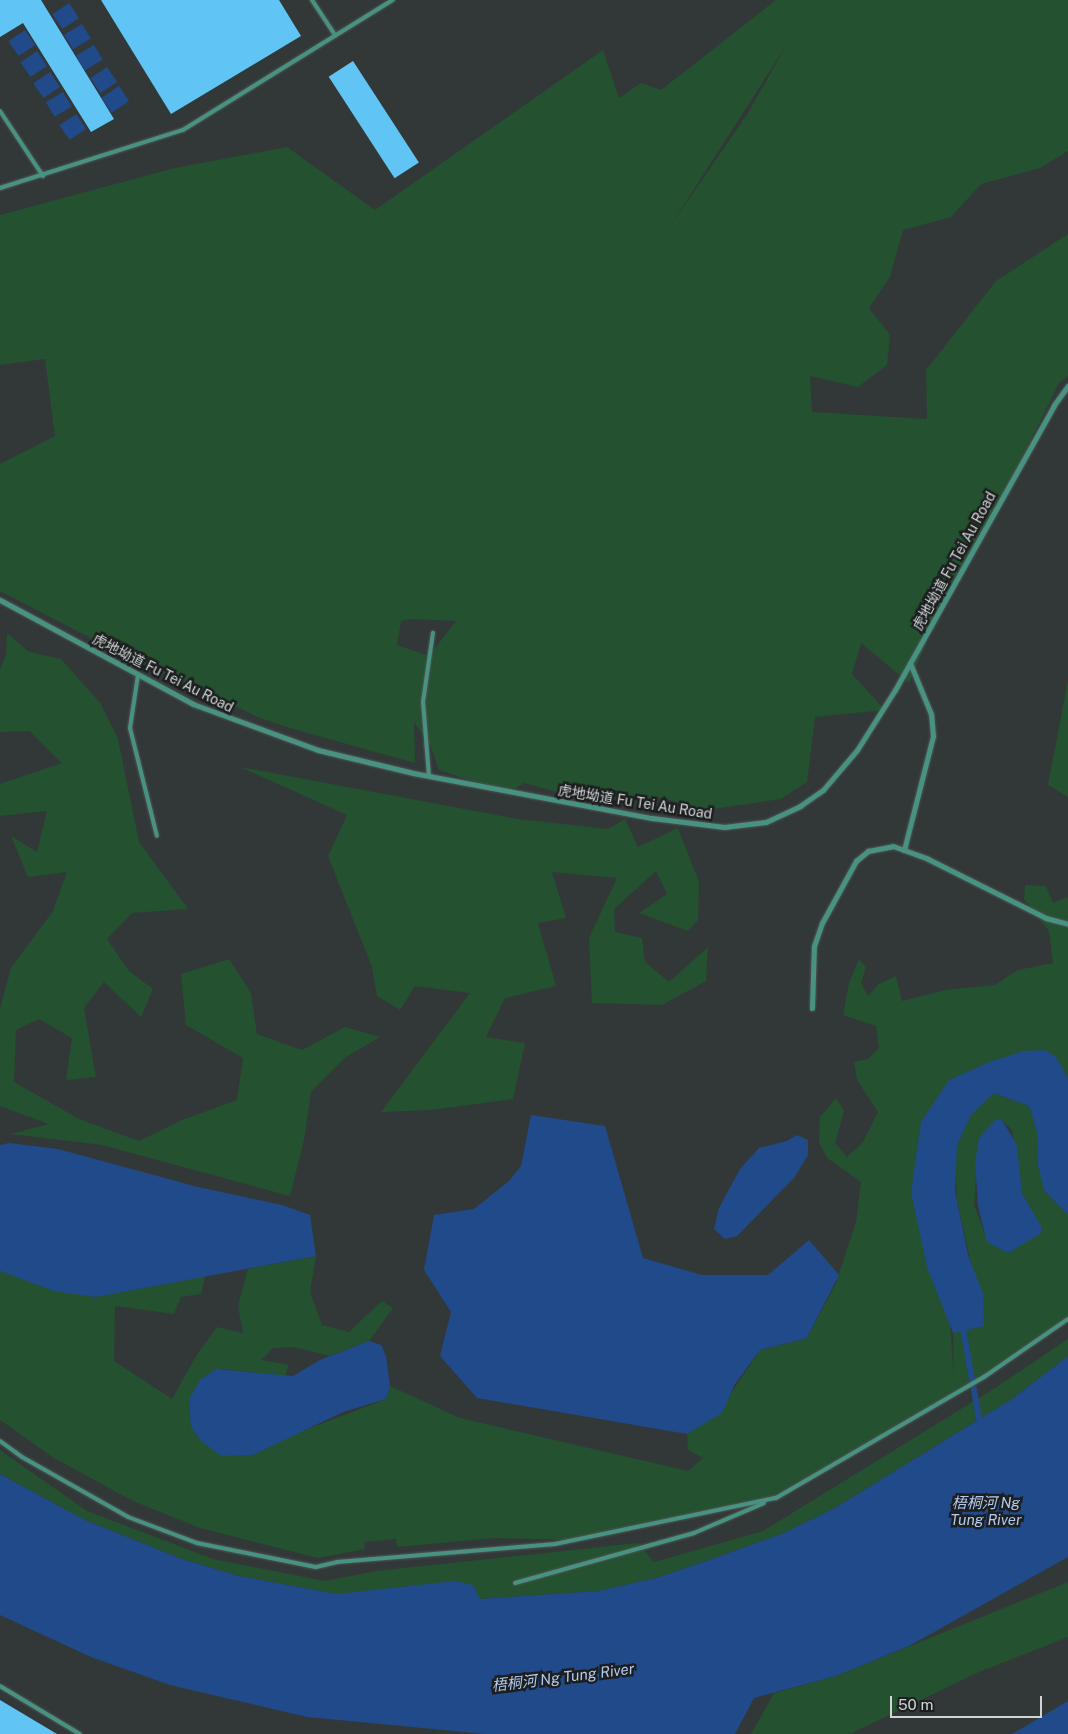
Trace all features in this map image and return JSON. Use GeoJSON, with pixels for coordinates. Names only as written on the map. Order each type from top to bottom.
{"type":"FeatureCollection","features":[{"type":"Feature","properties":{"kind":"street","name":"虎地坳道 Fu Tei Au Road"},"geometry":{"type":"LineString","coordinates":[[0,600],[193,704],[276,737],[366,763],[699,825],[724,827],[766,822],[800,806],[842,771],[910,663],[1054,405],[1068,386]]}},
{"type":"Feature","properties":{"kind":"street"},"geometry":{"type":"LineString","coordinates":[[904,850],[932,736],[931,714],[910,663]]}},
{"type":"Feature","properties":{"kind":"street"},"geometry":{"type":"LineString","coordinates":[[812,1008],[814,946],[822,923],[856,861],[868,851],[893,846],[904,850],[970,879],[1046,918],[1068,924]]}},
{"type":"Feature","properties":{"kind":"lane"},"geometry":{"type":"LineString","coordinates":[[312,0],[335,35]]}},
{"type":"Feature","properties":{"kind":"lane"},"geometry":{"type":"LineString","coordinates":[[0,188],[43,176],[182,130],[393,0]]}},
{"type":"Feature","properties":{"kind":"lane"},"geometry":{"type":"LineString","coordinates":[[0,111],[43,176]]}},
{"type":"Feature","properties":{"kind":"lane"},"geometry":{"type":"LineString","coordinates":[[429,776],[423,702],[433,633]]}},
{"type":"Feature","properties":{"kind":"lane"},"geometry":{"type":"LineString","coordinates":[[138,675],[132,698],[130,728],[157,836]]}},
{"type":"Feature","properties":{"kind":"lane"},"geometry":{"type":"LineString","coordinates":[[515,1583],[694,1533],[773,1499],[984,1377],[1068,1319]]}},
{"type":"Feature","properties":{"kind":"lane"},"geometry":{"type":"LineString","coordinates":[[0,1440],[22,1457],[128,1517],[197,1542],[316,1567],[337,1562],[556,1544],[773,1499]]}},
{"type":"Feature","properties":{"kind":"lane"},"geometry":{"type":"LineString","coordinates":[[0,1686],[80,1734]]}},
{"type":"Feature","properties":{"kind":"green space"},"geometry":{"type":"Polygon","coordinates":[[[776,0],[1068,0],[1068,151],[1040,168],[981,184],[951,217],[903,230],[890,277],[869,308],[890,335],[887,365],[858,387],[810,376],[812,412],[927,419],[926,370],[996,281],[1068,234],[1068,376],[1059,383],[1018,467],[947,593],[909,683],[861,643],[852,674],[885,710],[815,717],[807,782],[781,799],[713,809],[698,808],[663,798],[618,799],[561,793],[524,783],[508,793],[439,770],[430,744],[414,722],[415,763],[290,728],[260,718],[157,669],[156,672],[0,591],[0,464],[55,436],[45,359],[0,365],[0,215],[175,168],[287,147],[375,210],[603,50],[619,98],[641,83],[661,90],[776,0]],[[786,46],[671,225],[748,113],[786,46]],[[410,619],[401,621],[397,645],[429,656],[456,621],[410,619]]]}},
{"type":"Feature","properties":{"kind":"green space"},"geometry":{"type":"Polygon","coordinates":[[[7,633],[29,652],[61,659],[101,704],[118,739],[139,842],[188,909],[132,913],[107,939],[129,971],[153,989],[141,1017],[104,982],[84,1008],[96,1077],[66,1080],[72,1038],[39,1019],[16,1030],[14,1082],[79,1119],[139,1141],[182,1120],[237,1100],[243,1058],[186,1025],[181,974],[229,959],[251,993],[257,1034],[302,1050],[345,1027],[380,1037],[346,1057],[311,1092],[304,1140],[290,1196],[102,1145],[11,1134],[48,1124],[0,1106],[0,1008],[11,968],[53,911],[67,872],[28,877],[11,836],[37,852],[47,811],[0,816],[0,784],[62,763],[30,731],[0,732],[0,669],[6,655],[7,633]]]}},
{"type":"Feature","properties":{"kind":"green space"},"geometry":{"type":"Polygon","coordinates":[[[1068,680],[1068,797],[1048,785],[1068,680]]]}},
{"type":"Feature","properties":{"kind":"green space"},"geometry":{"type":"Polygon","coordinates":[[[240,767],[518,819],[608,829],[625,819],[638,847],[678,828],[699,882],[698,920],[688,931],[639,913],[667,894],[656,871],[614,909],[615,932],[642,938],[645,962],[669,982],[708,947],[706,981],[662,1005],[592,1003],[589,938],[617,878],[552,872],[566,918],[538,923],[556,986],[505,998],[486,1037],[525,1043],[513,1099],[430,1110],[381,1112],[470,993],[415,986],[400,1010],[377,996],[372,967],[328,856],[347,815],[240,767]]]}},
{"type":"Feature","properties":{"kind":"green space"},"geometry":{"type":"Polygon","coordinates":[[[1025,885],[1046,886],[1053,903],[1068,897],[1068,1081],[996,1060],[911,1192],[950,1325],[954,1377],[953,1333],[984,1322],[957,1200],[954,1148],[977,1101],[994,1093],[1029,1106],[1068,1211],[1068,1319],[984,1377],[776,1498],[574,1540],[494,1538],[397,1547],[396,1539],[364,1542],[365,1549],[318,1558],[200,1528],[133,1501],[54,1458],[0,1420],[0,1271],[102,1295],[205,1276],[201,1294],[181,1297],[174,1314],[115,1306],[114,1361],[172,1399],[198,1353],[217,1327],[243,1333],[238,1306],[248,1269],[316,1256],[310,1292],[322,1325],[349,1332],[382,1301],[393,1308],[369,1341],[330,1356],[294,1347],[273,1348],[261,1360],[289,1365],[285,1376],[221,1369],[253,1455],[287,1437],[386,1399],[390,1386],[460,1418],[688,1471],[703,1458],[688,1450],[687,1434],[720,1410],[760,1350],[807,1338],[836,1283],[856,1222],[861,1182],[827,1158],[819,1142],[820,1117],[836,1098],[844,1111],[835,1143],[847,1157],[863,1142],[878,1112],[857,1080],[854,1062],[868,1059],[879,1048],[876,1026],[843,1015],[849,983],[859,959],[866,967],[861,983],[868,996],[879,984],[896,976],[902,1001],[946,990],[995,985],[1018,970],[1053,963],[1049,931],[1024,899],[1025,885]],[[1002,1120],[979,1138],[974,1205],[988,1242],[1040,1226],[1022,1193],[1012,1130],[1002,1120]]]}},
{"type":"Feature","properties":{"kind":"green space"},"geometry":{"type":"Polygon","coordinates":[[[1068,1339],[1068,1356],[1012,1399],[835,1508],[784,1533],[706,1561],[656,1578],[598,1591],[480,1599],[405,1586],[375,1592],[337,1594],[239,1576],[182,1559],[85,1520],[0,1474],[0,1450],[87,1511],[213,1559],[325,1581],[376,1571],[638,1543],[654,1562],[763,1531],[995,1388],[1068,1339]]]}},
{"type":"Feature","properties":{"kind":"green space"},"geometry":{"type":"Polygon","coordinates":[[[1068,1582],[1068,1637],[979,1672],[850,1734],[751,1734],[774,1693],[836,1676],[1068,1582]]]}},
{"type":"Feature","properties":{"kind":"water"},"geometry":{"type":"Polygon","coordinates":[[[69,3],[79,18],[62,29],[52,14],[69,3]]]}},
{"type":"Feature","properties":{"kind":"water"},"geometry":{"type":"Polygon","coordinates":[[[82,24],[91,39],[73,49],[64,35],[82,24]]]}},
{"type":"Feature","properties":{"kind":"water"},"geometry":{"type":"Polygon","coordinates":[[[25,30],[35,45],[18,56],[8,41],[25,30]]]}},
{"type":"Feature","properties":{"kind":"water"},"geometry":{"type":"Polygon","coordinates":[[[94,45],[103,60],[85,70],[76,56],[94,45]]]}},
{"type":"Feature","properties":{"kind":"water"},"geometry":{"type":"Polygon","coordinates":[[[37,51],[47,66],[30,77],[20,62],[37,51]]]}},
{"type":"Feature","properties":{"kind":"water"},"geometry":{"type":"Polygon","coordinates":[[[107,67],[117,82],[100,93],[90,78],[107,67]]]}},
{"type":"Feature","properties":{"kind":"water"},"geometry":{"type":"Polygon","coordinates":[[[50,72],[60,87],[43,98],[33,83],[50,72]]]}},
{"type":"Feature","properties":{"kind":"water"},"geometry":{"type":"Polygon","coordinates":[[[119,86],[129,101],[112,113],[102,98],[119,86]]]}},
{"type":"Feature","properties":{"kind":"water"},"geometry":{"type":"Polygon","coordinates":[[[63,92],[72,107],[55,117],[46,102],[63,92]]]}},
{"type":"Feature","properties":{"kind":"water"},"geometry":{"type":"Polygon","coordinates":[[[76,114],[86,129],[69,140],[59,125],[76,114]]]}},
{"type":"Feature","properties":{"kind":"water"},"geometry":{"type":"Polygon","coordinates":[[[1045,1050],[1056,1057],[1068,1079],[1068,1215],[1044,1190],[1038,1165],[1037,1132],[1029,1106],[994,1093],[971,1115],[957,1145],[955,1191],[968,1255],[983,1293],[984,1326],[953,1333],[927,1267],[911,1192],[921,1122],[949,1080],[992,1061],[1024,1051],[1045,1050]]]}},
{"type":"Feature","properties":{"kind":"water"},"geometry":{"type":"Polygon","coordinates":[[[531,1115],[605,1126],[643,1258],[702,1275],[768,1275],[809,1240],[839,1275],[807,1338],[760,1350],[735,1384],[722,1413],[687,1434],[477,1398],[440,1356],[451,1312],[424,1270],[434,1215],[474,1209],[509,1181],[521,1166],[531,1115]]]}},
{"type":"Feature","properties":{"kind":"water"},"geometry":{"type":"Polygon","coordinates":[[[995,1120],[1002,1120],[1017,1145],[1022,1193],[1042,1228],[1040,1234],[1008,1253],[987,1242],[978,1206],[975,1162],[979,1138],[995,1120]]]}},
{"type":"Feature","properties":{"kind":"water"},"geometry":{"type":"Polygon","coordinates":[[[797,1135],[808,1140],[808,1155],[794,1178],[737,1236],[725,1239],[714,1229],[719,1208],[740,1169],[759,1148],[787,1141],[797,1135]]]}},
{"type":"Feature","properties":{"kind":"water"},"geometry":{"type":"Polygon","coordinates":[[[9,1143],[58,1149],[198,1187],[282,1205],[310,1215],[316,1256],[95,1297],[54,1291],[0,1271],[0,1145],[9,1143]]]}},
{"type":"Feature","properties":{"kind":"water"},"geometry":{"type":"Polygon","coordinates":[[[369,1341],[381,1345],[386,1356],[390,1386],[386,1399],[343,1412],[253,1455],[221,1456],[201,1441],[191,1427],[189,1399],[200,1380],[216,1369],[293,1376],[320,1360],[369,1341]]]}},
{"type":"Feature","properties":{"kind":"water","name":"梧桐河 Ng Tung River"},"geometry":{"type":"Polygon","coordinates":[[[1068,1356],[1068,1557],[909,1646],[836,1676],[754,1698],[735,1734],[485,1734],[307,1717],[170,1685],[91,1657],[0,1615],[0,1474],[85,1520],[182,1559],[239,1576],[337,1594],[455,1581],[473,1585],[480,1599],[598,1591],[656,1578],[706,1561],[784,1533],[835,1508],[1012,1399],[1068,1356]]]}},
{"type":"Feature","properties":{"kind":"water"},"geometry":{"type":"Polygon","coordinates":[[[1068,1701],[1068,1734],[1012,1734],[1068,1701]]]}},
{"type":"Feature","properties":{"kind":"building"},"geometry":{"type":"Polygon","coordinates":[[[0,0],[41,0],[114,119],[91,132],[23,23],[0,37],[0,0]]]}},
{"type":"Feature","properties":{"kind":"building"},"geometry":{"type":"Polygon","coordinates":[[[101,0],[279,0],[301,36],[171,114],[101,0]]]}},
{"type":"Feature","properties":{"kind":"building"},"geometry":{"type":"Polygon","coordinates":[[[353,61],[419,162],[395,178],[329,77],[353,61]]]}},
{"type":"Feature","properties":{"kind":"building"},"geometry":{"type":"Polygon","coordinates":[[[0,1700],[57,1734],[0,1734],[0,1700]]]}},
{"type":"Feature","properties":{"kind":"waterway"},"geometry":{"type":"LineString","coordinates":[[962,1323],[980,1424]]}}]}
